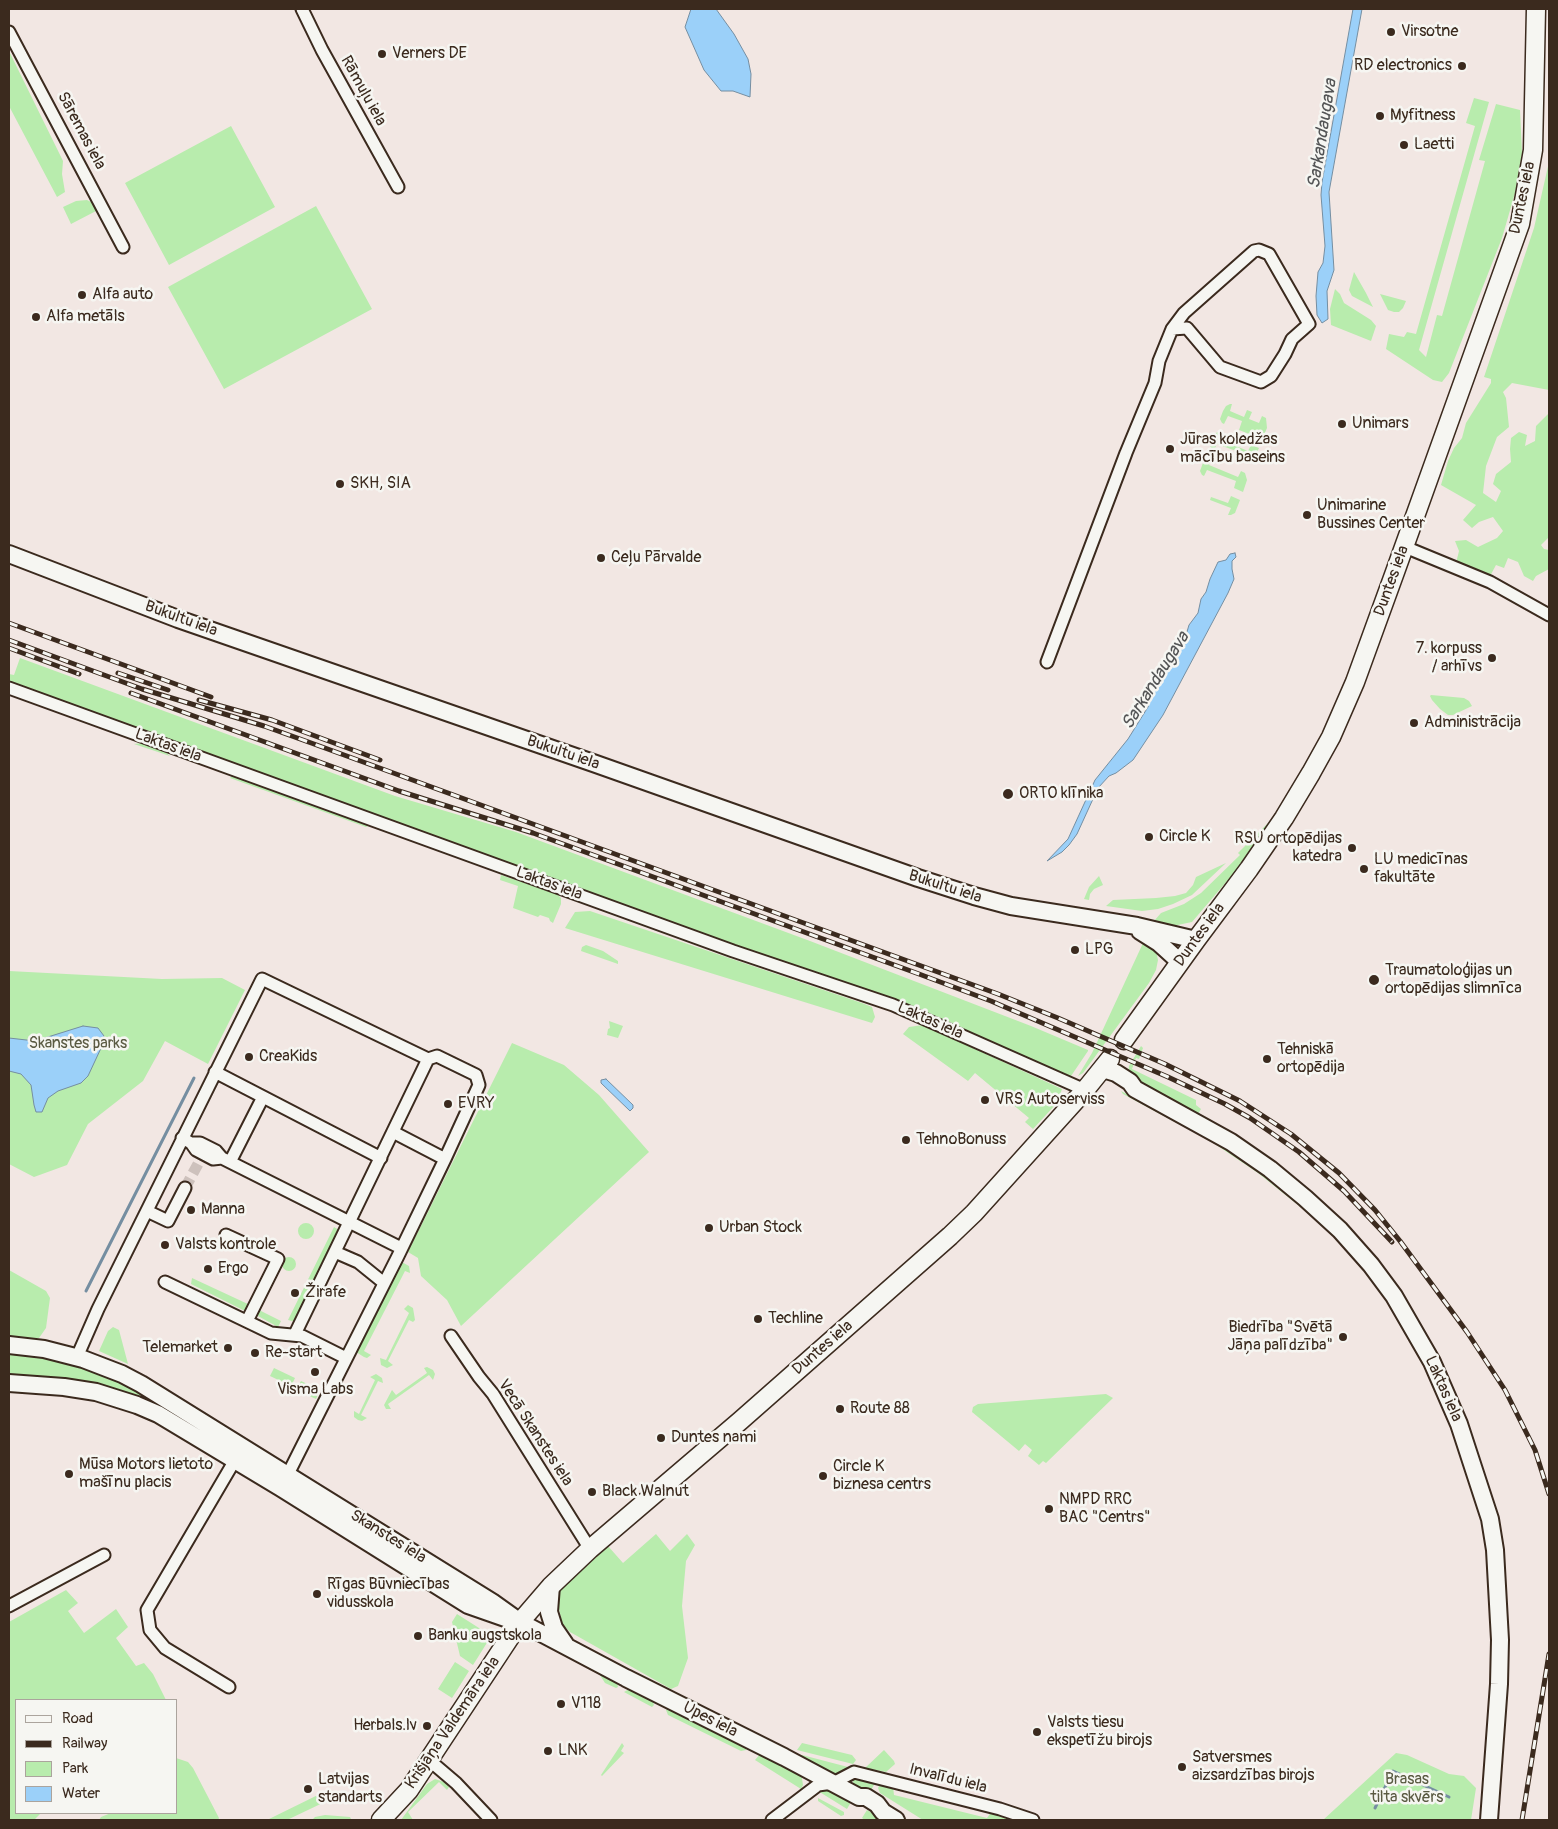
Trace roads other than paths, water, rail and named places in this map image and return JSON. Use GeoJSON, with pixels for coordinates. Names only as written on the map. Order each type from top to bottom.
{"type":"FeatureCollection","features":[{"type":"Feature","properties":{"kind":"main road","name":"Duntes iela"},"geometry":{"type":"LineString","coordinates":[[1124,1040],[1284,818],[1327,744],[1358,674],[1520,224],[1533,150],[1536,9]]}},
{"type":"Feature","properties":{"kind":"main road","name":"Duntes iela"},"geometry":{"type":"LineString","coordinates":[[520,1622],[551,1586],[590,1549],[950,1236],[974,1213],[1107,1064]]}},
{"type":"Feature","properties":{"kind":"main road","name":"Krišjāņa Valdemāra iela"},"geometry":{"type":"LineString","coordinates":[[381,1820],[410,1790],[520,1622]]}},
{"type":"Feature","properties":{"kind":"street","name":"Rāmuļu iela"},"geometry":{"type":"LineString","coordinates":[[302,9],[322,50],[398,187]]}},
{"type":"Feature","properties":{"kind":"street","name":"Sāremas iela"},"geometry":{"type":"LineString","coordinates":[[9,32],[124,247]]}},
{"type":"Feature","properties":{"kind":"street"},"geometry":{"type":"LineString","coordinates":[[1047,662],[1126,453],[1155,383],[1159,361],[1172,329],[1184,313],[1254,251],[1259,250],[1269,254],[1309,324],[1292,339],[1271,376],[1261,382],[1220,367],[1212,360],[1187,328],[1172,329]]}},
{"type":"Feature","properties":{"kind":"street"},"geometry":{"type":"LineString","coordinates":[[1404,547],[1490,582],[1549,615]]}},
{"type":"Feature","properties":{"kind":"street","name":"Bukultu iela"},"geometry":{"type":"LineString","coordinates":[[9,554],[178,618],[587,760],[918,878],[1012,906],[1125,924],[1196,940]]}},
{"type":"Feature","properties":{"kind":"street","name":"Laktas iela"},"geometry":{"type":"LineString","coordinates":[[9,688],[750,957],[893,1005],[1085,1090]]}},
{"type":"Feature","properties":{"kind":"street","name":"Bukultu iela"},"geometry":{"type":"LineString","coordinates":[[1125,924],[1159,943],[1180,962]]}},
{"type":"Feature","properties":{"kind":"street"},"geometry":{"type":"LineString","coordinates":[[77,1357],[98,1309],[147,1211],[187,1140],[215,1072],[262,979],[428,1058],[437,1056],[476,1075],[479,1085],[445,1159],[285,1481]]}},
{"type":"Feature","properties":{"kind":"street"},"geometry":{"type":"LineString","coordinates":[[295,1334],[428,1058]]}},
{"type":"Feature","properties":{"kind":"street","name":"Laktas iela"},"geometry":{"type":"LineString","coordinates":[[1107,1064],[1116,1073],[1130,1082],[1135,1089],[1231,1142],[1270,1169],[1311,1203],[1340,1230],[1394,1296],[1432,1362],[1460,1424],[1490,1519],[1495,1550],[1500,1640],[1499,1684],[1489,1820]]}},
{"type":"Feature","properties":{"kind":"street"},"geometry":{"type":"LineString","coordinates":[[215,1072],[381,1158]]}},
{"type":"Feature","properties":{"kind":"street"},"geometry":{"type":"LineString","coordinates":[[226,1160],[262,1097]]}},
{"type":"Feature","properties":{"kind":"street"},"geometry":{"type":"LineString","coordinates":[[393,1132],[445,1159]]}},
{"type":"Feature","properties":{"kind":"street"},"geometry":{"type":"LineString","coordinates":[[187,1140],[196,1150],[200,1159],[226,1160]]}},
{"type":"Feature","properties":{"kind":"street"},"geometry":{"type":"LineString","coordinates":[[187,1140],[200,1143],[216,1151],[226,1160],[401,1248]]}},
{"type":"Feature","properties":{"kind":"street"},"geometry":{"type":"LineString","coordinates":[[147,1211],[168,1221],[186,1188]]}},
{"type":"Feature","properties":{"kind":"street"},"geometry":{"type":"LineString","coordinates":[[226,1235],[278,1259],[247,1321]]}},
{"type":"Feature","properties":{"kind":"street"},"geometry":{"type":"LineString","coordinates":[[335,1252],[358,1262],[384,1284]]}},
{"type":"Feature","properties":{"kind":"street"},"geometry":{"type":"LineString","coordinates":[[165,1282],[271,1333],[302,1336],[346,1358]]}},
{"type":"Feature","properties":{"kind":"street","name":"Vecā Skanstes iela"},"geometry":{"type":"LineString","coordinates":[[451,1336],[493,1394],[590,1549]]}},
{"type":"Feature","properties":{"kind":"street","name":"Skanstes iela"},"geometry":{"type":"LineString","coordinates":[[9,1345],[44,1349],[77,1357],[103,1366],[141,1384],[285,1481],[498,1606],[520,1622]]}},
{"type":"Feature","properties":{"kind":"street","name":"Skanstes iela"},"geometry":{"type":"LineString","coordinates":[[9,1383],[56,1386],[88,1391],[137,1405],[170,1420],[235,1460],[285,1481]]}},
{"type":"Feature","properties":{"kind":"street"},"geometry":{"type":"LineString","coordinates":[[229,1687],[165,1648],[150,1630],[147,1610],[235,1460]]}},
{"type":"Feature","properties":{"kind":"street"},"geometry":{"type":"LineString","coordinates":[[9,1606],[104,1555]]}},
{"type":"Feature","properties":{"kind":"street"},"geometry":{"type":"LineString","coordinates":[[551,1586],[549,1612],[554,1628],[566,1646]]}},
{"type":"Feature","properties":{"kind":"street","name":"Upes iela"},"geometry":{"type":"LineString","coordinates":[[520,1622],[859,1797],[866,1798],[877,1804],[883,1812],[896,1820]]}},
{"type":"Feature","properties":{"kind":"street"},"geometry":{"type":"LineString","coordinates":[[429,1760],[456,1783],[491,1820]]}},
{"type":"Feature","properties":{"kind":"street","name":"Invalīdu iela"},"geometry":{"type":"LineString","coordinates":[[834,1783],[854,1772],[1000,1809],[1033,1820]]}},
{"type":"Feature","properties":{"kind":"street"},"geometry":{"type":"LineString","coordinates":[[772,1820],[818,1785],[834,1783]]}},
{"type":"Feature","properties":{"kind":"water"},"geometry":{"type":"Polygon","coordinates":[[[691,9],[716,9],[734,34],[748,59],[751,74],[750,97],[733,91],[721,91],[704,70],[685,27],[691,9]]]}},
{"type":"Feature","properties":{"kind":"water"},"geometry":{"type":"Polygon","coordinates":[[[1353,9],[1362,9],[1329,192],[1334,270],[1327,291],[1328,319],[1322,323],[1317,315],[1316,296],[1318,272],[1323,263],[1325,246],[1321,195],[1322,182],[1353,9]]]}},
{"type":"Feature","properties":{"kind":"water"},"geometry":{"type":"Polygon","coordinates":[[[1235,553],[1236,557],[1232,561],[1234,579],[1228,593],[1163,715],[1133,760],[1109,776],[1098,788],[1077,834],[1069,845],[1062,852],[1047,861],[1068,839],[1095,780],[1128,739],[1148,707],[1153,692],[1171,657],[1184,642],[1189,625],[1198,613],[1201,599],[1206,592],[1218,562],[1226,560],[1230,554],[1235,553]]]}},
{"type":"Feature","properties":{"kind":"water"},"geometry":{"type":"Polygon","coordinates":[[[83,1026],[98,1028],[104,1036],[102,1046],[88,1076],[81,1083],[58,1091],[48,1098],[42,1112],[36,1112],[31,1085],[21,1074],[9,1071],[9,1038],[35,1041],[83,1026]]]}},
{"type":"Feature","properties":{"kind":"water"},"geometry":{"type":"Polygon","coordinates":[[[606,1079],[633,1105],[630,1111],[601,1083],[601,1080],[606,1079]]]}},
{"type":"Feature","properties":{"kind":"waterway"},"geometry":{"type":"LineString","coordinates":[[86,1291],[194,1078]]}},
{"type":"Feature","properties":{"kind":"waterway"},"geometry":{"type":"LineString","coordinates":[[1375,1808],[1393,1771],[1449,1797]]}},
{"type":"Feature","properties":{"kind":"tunnel"},"geometry":{"type":"LineString","coordinates":[[185,1188],[198,1164]]}},
{"type":"Feature","properties":{"kind":"railway"},"geometry":{"type":"LineString","coordinates":[[9,623],[211,697]]}},
{"type":"Feature","properties":{"kind":"railway"},"geometry":{"type":"LineString","coordinates":[[9,640],[142,689],[264,726],[998,994],[1165,1064],[1240,1101],[1291,1134],[1339,1173],[1375,1210],[1400,1241],[1467,1332],[1505,1390],[1535,1450],[1549,1494]]}},
{"type":"Feature","properties":{"kind":"railway"},"geometry":{"type":"LineString","coordinates":[[9,648],[79,674]]}},
{"type":"Feature","properties":{"kind":"railway"},"geometry":{"type":"LineString","coordinates":[[118,673],[168,690]]}},
{"type":"Feature","properties":{"kind":"railway"},"geometry":{"type":"LineString","coordinates":[[131,693],[399,791],[533,833],[919,974],[991,1001],[1168,1077],[1250,1118],[1299,1152],[1344,1191],[1392,1242]]}},
{"type":"Feature","properties":{"kind":"railway"},"geometry":{"type":"LineString","coordinates":[[199,700],[272,720],[380,760]]}},
{"type":"Feature","properties":{"kind":"railway"},"geometry":{"type":"LineString","coordinates":[[1522,1820],[1549,1654]]}},
{"type":"Feature","properties":{"kind":"place","name":"Virsotne"},"geometry":{"type":"Point","coordinates":[1391,32]}},
{"type":"Feature","properties":{"kind":"place","name":"Verners DE"},"geometry":{"type":"Point","coordinates":[382,54]}},
{"type":"Feature","properties":{"kind":"place","name":"RD electronics"},"geometry":{"type":"Point","coordinates":[1462,66]}},
{"type":"Feature","properties":{"kind":"place","name":"Myfitness"},"geometry":{"type":"Point","coordinates":[1380,116]}},
{"type":"Feature","properties":{"kind":"place","name":"Laetti"},"geometry":{"type":"Point","coordinates":[1404,145]}},
{"type":"Feature","properties":{"kind":"place","name":"Alfa auto"},"geometry":{"type":"Point","coordinates":[82,295]}},
{"type":"Feature","properties":{"kind":"place","name":"Alfa metāls"},"geometry":{"type":"Point","coordinates":[36,317]}},
{"type":"Feature","properties":{"kind":"place","name":"Unimars"},"geometry":{"type":"Point","coordinates":[1342,424]}},
{"type":"Feature","properties":{"kind":"place","name":"Jūras koledžas mācību baseins"},"geometry":{"type":"Point","coordinates":[1170,449]}},
{"type":"Feature","properties":{"kind":"place","name":"SKH, SIA"},"geometry":{"type":"Point","coordinates":[340,484]}},
{"type":"Feature","properties":{"kind":"place","name":"Unimarine Bussines Center"},"geometry":{"type":"Point","coordinates":[1307,515]}},
{"type":"Feature","properties":{"kind":"place","name":"Ceļu Pārvalde"},"geometry":{"type":"Point","coordinates":[601,558]}},
{"type":"Feature","properties":{"kind":"place","name":"7. korpuss / arhīvs"},"geometry":{"type":"Point","coordinates":[1492,658]}},
{"type":"Feature","properties":{"kind":"place","name":"Administrācija"},"geometry":{"type":"Point","coordinates":[1414,723]}},
{"type":"Feature","properties":{"kind":"place","name":"ORTO klīnika"},"geometry":{"type":"Point","coordinates":[1008,794]}},
{"type":"Feature","properties":{"kind":"place","name":"Circle K"},"geometry":{"type":"Point","coordinates":[1149,837]}},
{"type":"Feature","properties":{"kind":"place","name":"RSU ortopēdijas katedra"},"geometry":{"type":"Point","coordinates":[1352,848]}},
{"type":"Feature","properties":{"kind":"place","name":"LU medicīnas fakultāte"},"geometry":{"type":"Point","coordinates":[1364,869]}},
{"type":"Feature","properties":{"kind":"place","name":"LPG"},"geometry":{"type":"Point","coordinates":[1075,950]}},
{"type":"Feature","properties":{"kind":"place","name":"Traumatoloģijas un ortopēdijas slimnīca"},"geometry":{"type":"Point","coordinates":[1374,980]}},
{"type":"Feature","properties":{"kind":"place","name":"CreaKids"},"geometry":{"type":"Point","coordinates":[249,1057]}},
{"type":"Feature","properties":{"kind":"place","name":"Tehniskā ortopēdija"},"geometry":{"type":"Point","coordinates":[1267,1059]}},
{"type":"Feature","properties":{"kind":"place","name":"VRS Autoserviss"},"geometry":{"type":"Point","coordinates":[985,1100]}},
{"type":"Feature","properties":{"kind":"place","name":"EVRY"},"geometry":{"type":"Point","coordinates":[448,1104]}},
{"type":"Feature","properties":{"kind":"place","name":"TehnoBonuss"},"geometry":{"type":"Point","coordinates":[906,1140]}},
{"type":"Feature","properties":{"kind":"place","name":"Manna"},"geometry":{"type":"Point","coordinates":[191,1210]}},
{"type":"Feature","properties":{"kind":"place","name":"Urban Stock"},"geometry":{"type":"Point","coordinates":[709,1228]}},
{"type":"Feature","properties":{"kind":"place","name":"Valsts kontrole"},"geometry":{"type":"Point","coordinates":[165,1245]}},
{"type":"Feature","properties":{"kind":"place","name":"Ergo"},"geometry":{"type":"Point","coordinates":[208,1269]}},
{"type":"Feature","properties":{"kind":"place","name":"Žirafe"},"geometry":{"type":"Point","coordinates":[295,1293]}},
{"type":"Feature","properties":{"kind":"place","name":"Techline"},"geometry":{"type":"Point","coordinates":[758,1319]}},
{"type":"Feature","properties":{"kind":"place","name":"Biedrība \"Svētā Jāņa palīdzība\""},"geometry":{"type":"Point","coordinates":[1343,1337]}},
{"type":"Feature","properties":{"kind":"place","name":"Telemarket"},"geometry":{"type":"Point","coordinates":[228,1348]}},
{"type":"Feature","properties":{"kind":"place","name":"Re-start"},"geometry":{"type":"Point","coordinates":[255,1353]}},
{"type":"Feature","properties":{"kind":"place","name":"Visma Labs"},"geometry":{"type":"Point","coordinates":[315,1372]}},
{"type":"Feature","properties":{"kind":"place","name":"Route 88"},"geometry":{"type":"Point","coordinates":[840,1409]}},
{"type":"Feature","properties":{"kind":"place","name":"Duntes nami"},"geometry":{"type":"Point","coordinates":[661,1438]}},
{"type":"Feature","properties":{"kind":"place","name":"Mūsa Motors lietoto mašīnu placis"},"geometry":{"type":"Point","coordinates":[69,1474]}},
{"type":"Feature","properties":{"kind":"place","name":"Circle K biznesa centrs"},"geometry":{"type":"Point","coordinates":[823,1476]}},
{"type":"Feature","properties":{"kind":"place","name":"Black Walnut"},"geometry":{"type":"Point","coordinates":[592,1492]}},
{"type":"Feature","properties":{"kind":"place","name":"NMPD RRC BAC \"Centrs\""},"geometry":{"type":"Point","coordinates":[1049,1509]}},
{"type":"Feature","properties":{"kind":"place","name":"Rīgas Būvniecības vidusskola"},"geometry":{"type":"Point","coordinates":[317,1594]}},
{"type":"Feature","properties":{"kind":"place","name":"Banku augstskola"},"geometry":{"type":"Point","coordinates":[418,1636]}},
{"type":"Feature","properties":{"kind":"place","name":"V118"},"geometry":{"type":"Point","coordinates":[561,1704]}},
{"type":"Feature","properties":{"kind":"place","name":"Herbals.lv"},"geometry":{"type":"Point","coordinates":[427,1726]}},
{"type":"Feature","properties":{"kind":"place","name":"Valsts tiesu ekspetīžu birojs"},"geometry":{"type":"Point","coordinates":[1037,1732]}},
{"type":"Feature","properties":{"kind":"place","name":"LNK"},"geometry":{"type":"Point","coordinates":[548,1751]}},
{"type":"Feature","properties":{"kind":"place","name":"Satversmes aizsardzības birojs"},"geometry":{"type":"Point","coordinates":[1182,1767]}},
{"type":"Feature","properties":{"kind":"place","name":"Latvijas standarts"},"geometry":{"type":"Point","coordinates":[308,1789]}},
{"type":"Feature","properties":{"kind":"water label","name":"Sarkandaugava"},"geometry":{"type":"Point","coordinates":[1323,134]}},
{"type":"Feature","properties":{"kind":"water label","name":"Sarkandaugava"},"geometry":{"type":"Point","coordinates":[1156,681]}},
{"type":"Feature","properties":{"kind":"park label","name":"Skanstes parks"},"geometry":{"type":"Point","coordinates":[78,1044]}},
{"type":"Feature","properties":{"kind":"park label","name":"Brasas tilta skvērs"},"geometry":{"type":"Point","coordinates":[1407,1789]}}]}
